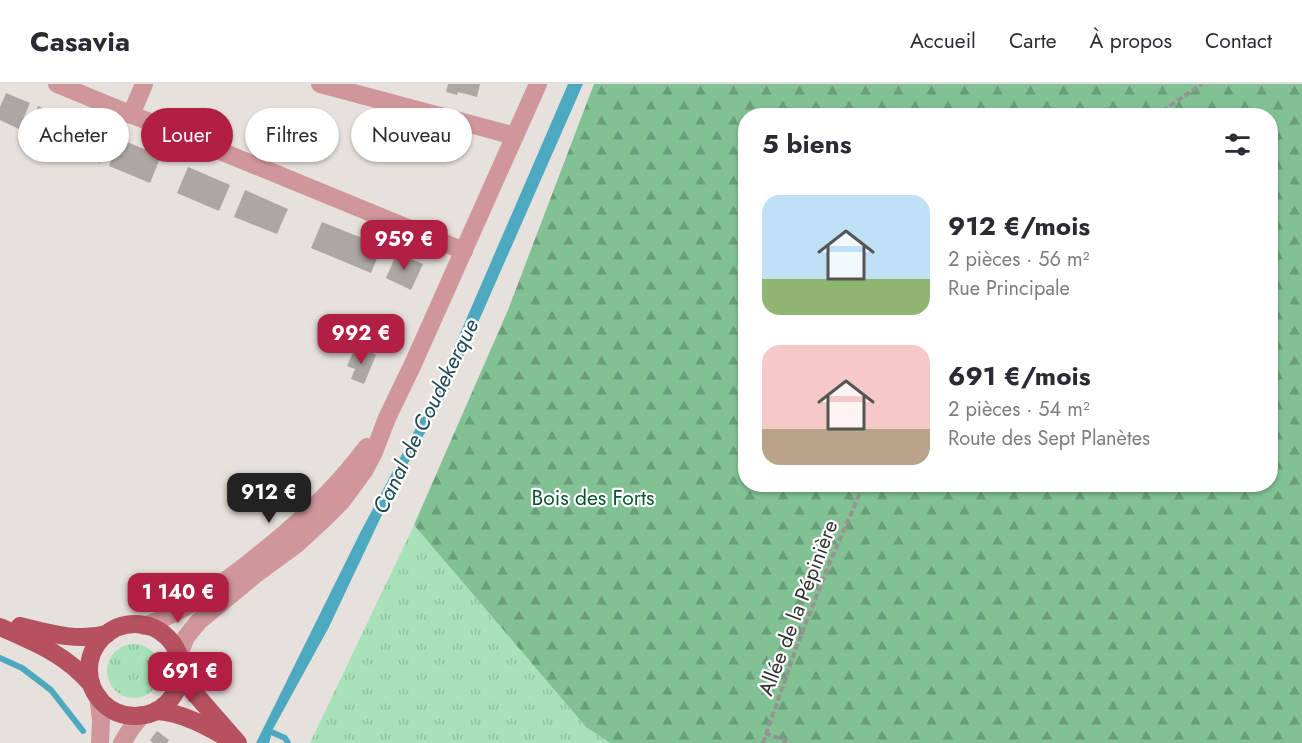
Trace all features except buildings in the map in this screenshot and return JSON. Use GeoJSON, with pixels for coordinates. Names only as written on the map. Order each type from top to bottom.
{"type":"FeatureCollection","features":[{"type":"Feature","properties":{"kind":"main road"},"geometry":{"type":"LineString","coordinates":[[0,621],[44,633],[70,637],[106,634],[124,625],[144,626],[157,630],[165,635],[175,648],[190,688],[236,743]]}},
{"type":"Feature","properties":{"kind":"main road"},"geometry":{"type":"LineString","coordinates":[[0,627],[59,655],[74,666],[106,706],[117,712],[130,715],[164,711],[183,716],[236,743]]}},
{"type":"Feature","properties":{"kind":"main road"},"geometry":{"type":"LineString","coordinates":[[94,690],[89,675],[91,658],[97,644],[106,634]]}},
{"type":"Feature","properties":{"kind":"main road"},"geometry":{"type":"LineString","coordinates":[[149,713],[169,700],[175,692],[180,680],[180,663]]}},
{"type":"Feature","properties":{"kind":"street"},"geometry":{"type":"LineString","coordinates":[[57,84],[464,250]]}},
{"type":"Feature","properties":{"kind":"street"},"geometry":{"type":"LineString","coordinates":[[131,115],[144,84]]}},
{"type":"Feature","properties":{"kind":"street"},"geometry":{"type":"LineString","coordinates":[[320,84],[515,136]]}},
{"type":"Feature","properties":{"kind":"street"},"geometry":{"type":"LineString","coordinates":[[180,663],[186,637],[204,616],[297,544],[334,511],[370,461],[387,418],[538,84]]}},
{"type":"Feature","properties":{"kind":"street"},"geometry":{"type":"LineString","coordinates":[[144,626],[174,613],[210,592],[297,524],[347,472],[387,418]]}},
{"type":"Feature","properties":{"kind":"street"},"geometry":{"type":"LineString","coordinates":[[94,690],[101,720],[100,743]]}},
{"type":"Feature","properties":{"kind":"street"},"geometry":{"type":"LineString","coordinates":[[122,743],[130,730],[149,713]]}},
{"type":"Feature","properties":{"kind":"path"},"geometry":{"type":"LineString","coordinates":[[1167,108],[1202,84]]}},
{"type":"Feature","properties":{"kind":"path","name":"Allée de la Pépinière"},"geometry":{"type":"LineString","coordinates":[[763,743],[795,651],[860,492]]}},
{"type":"Feature","properties":{"kind":"path"},"geometry":{"type":"LineString","coordinates":[[765,733],[791,743]]}},
{"type":"Feature","properties":{"kind":"green space","name":"Bois des Forts"},"geometry":{"type":"Polygon","coordinates":[[[594,84],[1302,84],[1302,743],[610,743],[586,727],[414,525],[508,310],[594,84]]]}},
{"type":"Feature","properties":{"kind":"green space"},"geometry":{"type":"Polygon","coordinates":[[[414,525],[586,727],[610,743],[310,743],[414,525]]]}},
{"type":"Feature","properties":{"kind":"green space"},"geometry":{"type":"Polygon","coordinates":[[[134,644],[144,646],[153,652],[159,661],[161,671],[159,681],[153,690],[144,696],[134,698],[124,696],[115,690],[109,681],[107,671],[109,661],[115,652],[124,646],[134,644]]]}},
{"type":"Feature","properties":{"kind":"water","name":"Canal de Coudekerque"},"geometry":{"type":"Polygon","coordinates":[[[568,84],[583,84],[447,393],[397,483],[329,627],[273,729],[269,743],[256,743],[360,533],[433,396],[568,84]]]}},
{"type":"Feature","properties":{"kind":"waterway"},"geometry":{"type":"LineString","coordinates":[[0,658],[22,668],[51,690],[83,731]]}},
{"type":"Feature","properties":{"kind":"waterway"},"geometry":{"type":"LineString","coordinates":[[269,731],[285,738],[288,743]]}}]}
